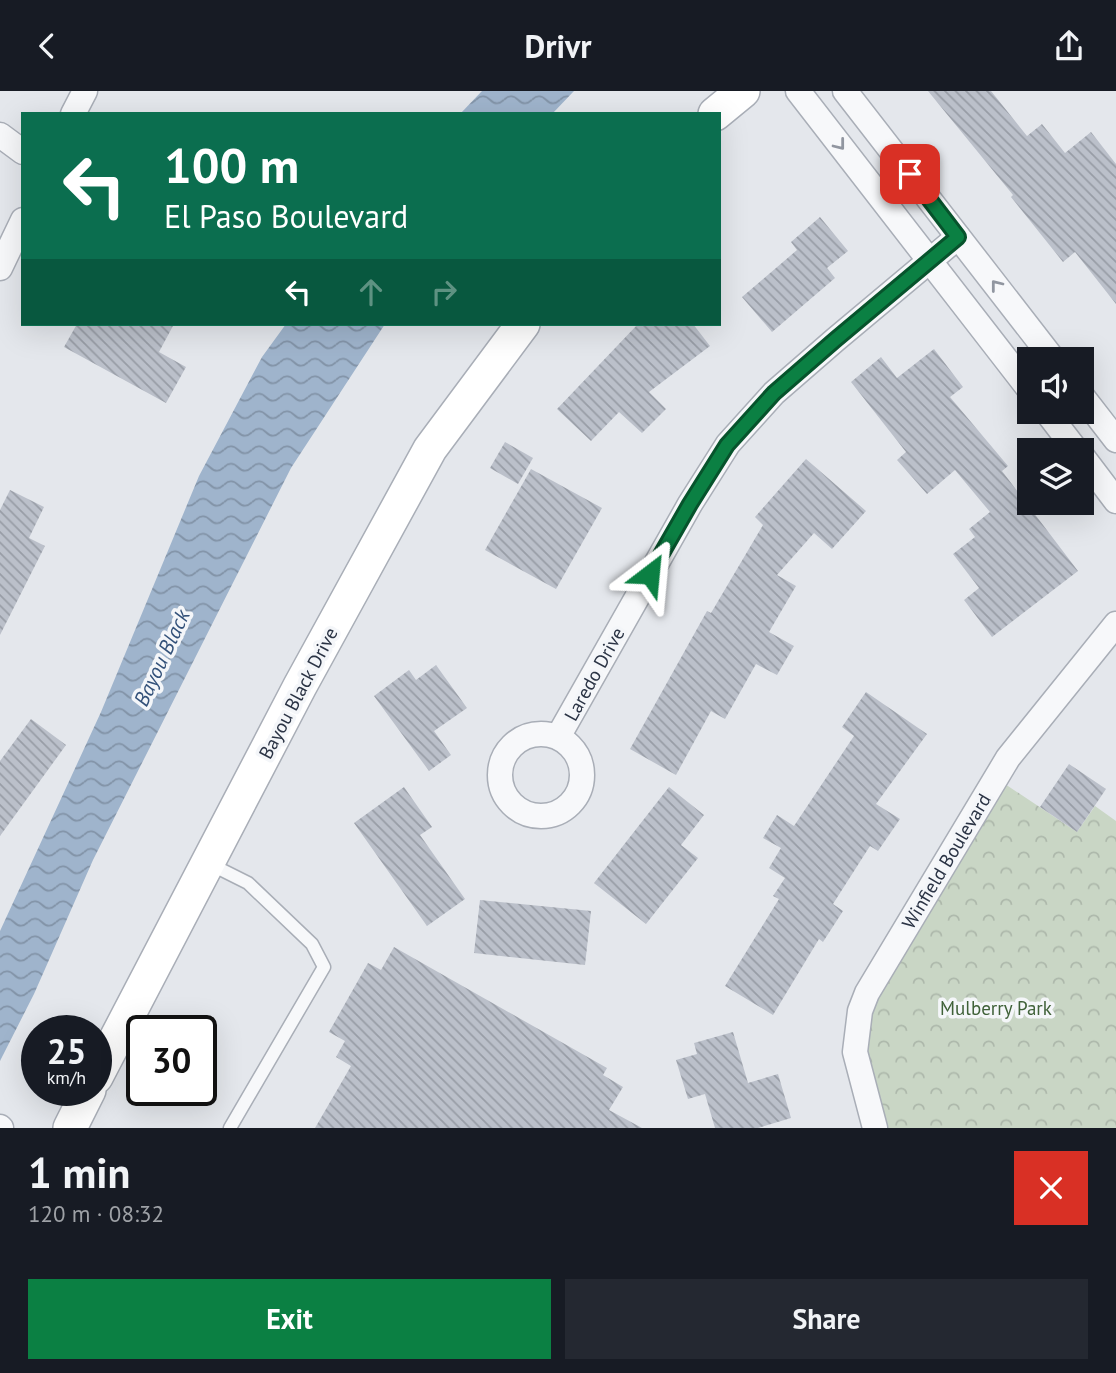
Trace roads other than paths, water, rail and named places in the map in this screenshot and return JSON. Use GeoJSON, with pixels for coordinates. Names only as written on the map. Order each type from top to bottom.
{"type":"FeatureCollection","features":[{"type":"Feature","properties":{"kind":"main road"},"geometry":{"type":"LineString","coordinates":[[717,112],[743,91]]}},
{"type":"Feature","properties":{"kind":"main road","name":"Bayou Black Drive"},"geometry":{"type":"LineString","coordinates":[[112,1046],[300,685],[430,449],[522,326]]}},
{"type":"Feature","properties":{"kind":"main road"},"geometry":{"type":"LineString","coordinates":[[70,1128],[81,1106]]}},
{"type":"Feature","properties":{"kind":"street"},"geometry":{"type":"LineString","coordinates":[[74,112],[85,91]]}},
{"type":"Feature","properties":{"kind":"street"},"geometry":{"type":"LineString","coordinates":[[798,91],[1017,374]]}},
{"type":"Feature","properties":{"kind":"street"},"geometry":{"type":"LineString","coordinates":[[845,91],[1044,347]]}},
{"type":"Feature","properties":{"kind":"street"},"geometry":{"type":"LineString","coordinates":[[0,135],[21,151]]}},
{"type":"Feature","properties":{"kind":"street"},"geometry":{"type":"LineString","coordinates":[[0,268],[21,224]]}},
{"type":"Feature","properties":{"kind":"street","name":"Laredo Drive"},"geometry":{"type":"LineString","coordinates":[[558,737],[690,504],[727,445],[774,393],[958,237]]}},
{"type":"Feature","properties":{"kind":"street"},"geometry":{"type":"LineString","coordinates":[[990,339],[1018,313]]}},
{"type":"Feature","properties":{"kind":"street"},"geometry":{"type":"LineString","coordinates":[[1094,412],[1116,440]]}},
{"type":"Feature","properties":{"kind":"street"},"geometry":{"type":"LineString","coordinates":[[1056,424],[1067,438]]}},
{"type":"Feature","properties":{"kind":"street"},"geometry":{"type":"LineString","coordinates":[[1094,472],[1116,501]]}},
{"type":"Feature","properties":{"kind":"street","name":"Winfield Boulevard"},"geometry":{"type":"LineString","coordinates":[[875,1128],[855,1052],[860,1011],[867,993],[1008,758],[1116,624]]}},
{"type":"Feature","properties":{"kind":"lane"},"geometry":{"type":"LineString","coordinates":[[208,863],[248,883],[312,944],[324,967],[230,1128]]}},
{"type":"Feature","properties":{"kind":"water"},"geometry":{"type":"Polygon","coordinates":[[[482,91],[574,91],[554,112],[462,112],[482,91]]]}},
{"type":"Feature","properties":{"kind":"water","name":"Bayou Black"},"geometry":{"type":"Polygon","coordinates":[[[285,326],[384,326],[291,468],[93,860],[34,994],[0,1061],[0,931],[101,712],[199,476],[262,357],[285,326]]]}},
{"type":"Feature","properties":{"kind":"park label","name":"Mulberry Park"},"geometry":{"type":"Point","coordinates":[996,1008]}}]}
